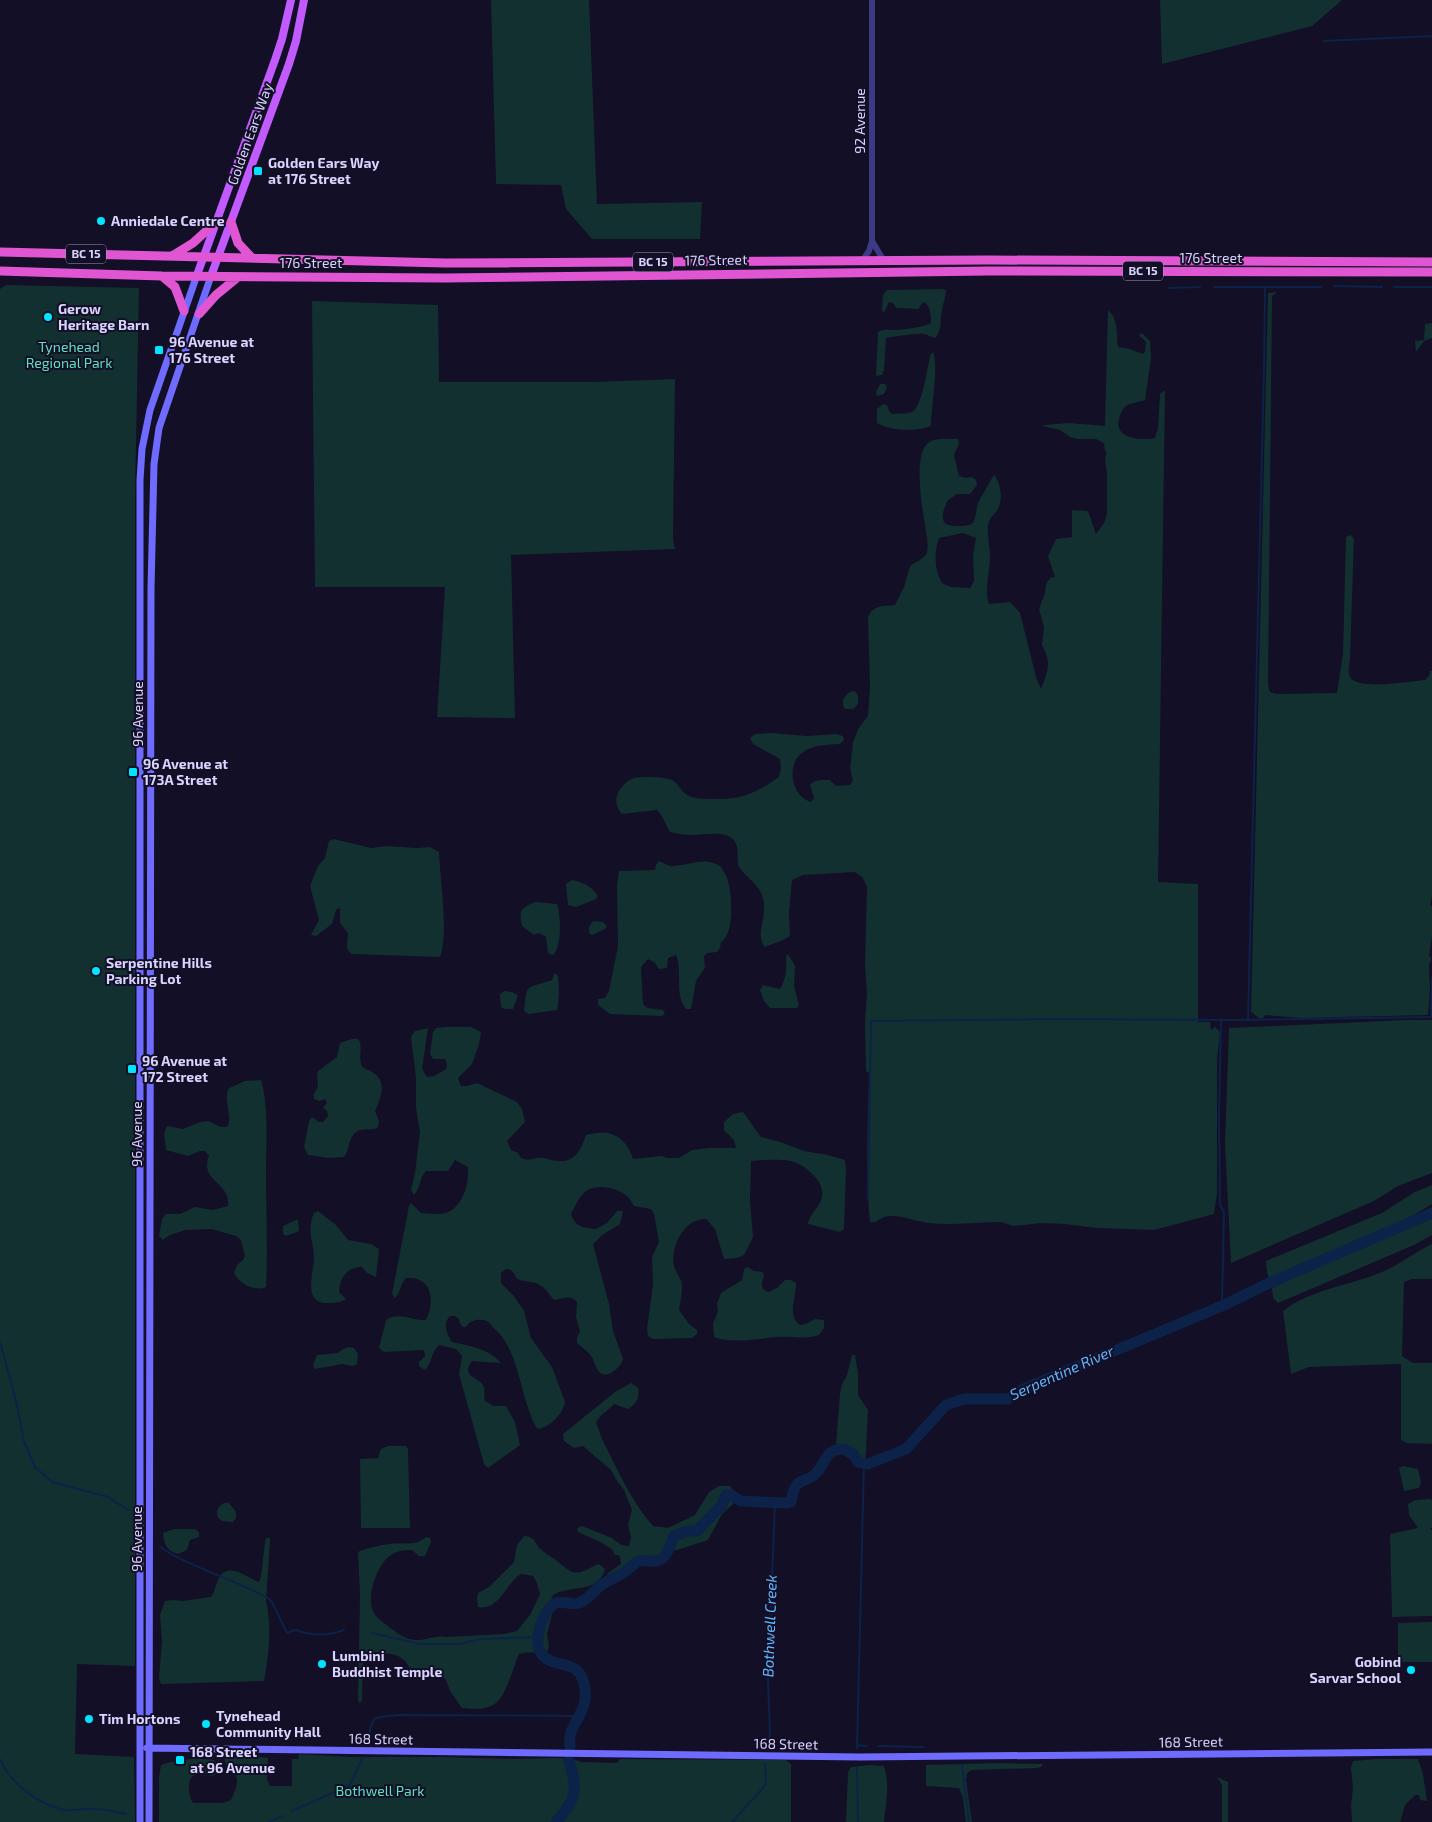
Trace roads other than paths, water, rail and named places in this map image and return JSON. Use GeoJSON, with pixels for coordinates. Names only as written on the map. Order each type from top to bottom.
{"type":"FeatureCollection","features":[{"type":"Feature","properties":{"kind":"highway"},"geometry":{"type":"LineString","coordinates":[[231,222],[238,243],[252,258]]}},
{"type":"Feature","properties":{"kind":"highway"},"geometry":{"type":"LineString","coordinates":[[172,256],[196,241],[216,223]]}},
{"type":"Feature","properties":{"kind":"highway","name":"176 Street"},"geometry":{"type":"LineString","coordinates":[[0,252],[445,263],[862,261],[1432,262]]}},
{"type":"Feature","properties":{"kind":"highway","name":"176 Street"},"geometry":{"type":"LineString","coordinates":[[0,271],[162,276],[445,278],[979,271],[1432,272]]}},
{"type":"Feature","properties":{"kind":"highway"},"geometry":{"type":"LineString","coordinates":[[162,276],[175,288],[184,311]]}},
{"type":"Feature","properties":{"kind":"highway"},"geometry":{"type":"LineString","coordinates":[[199,314],[216,295],[238,277]]}},
{"type":"Feature","properties":{"kind":"main road","name":"Golden Ears Way"},"geometry":{"type":"LineString","coordinates":[[197,275],[280,46],[290,0]]}},
{"type":"Feature","properties":{"kind":"main road","name":"Golden Ears Way"},"geometry":{"type":"LineString","coordinates":[[212,276],[289,64],[302,17],[304,0]]}},
{"type":"Feature","properties":{"kind":"main road","name":"96 Avenue"},"geometry":{"type":"LineString","coordinates":[[140,1822],[140,480],[143,443],[150,410],[197,275]]}},
{"type":"Feature","properties":{"kind":"main road","name":"96 Avenue"},"geometry":{"type":"LineString","coordinates":[[150,1822],[151,588],[153,479],[163,412],[212,276]]}},
{"type":"Feature","properties":{"kind":"main road","name":"168 Street"},"geometry":{"type":"LineString","coordinates":[[141,1748],[860,1757],[1432,1752]]}},
{"type":"Feature","properties":{"kind":"street","name":"92 Avenue"},"geometry":{"type":"LineString","coordinates":[[862,261],[869,251],[872,241],[872,0]]}},
{"type":"Feature","properties":{"kind":"street"},"geometry":{"type":"LineString","coordinates":[[872,241],[884,261]]}},
{"type":"Feature","properties":{"kind":"waterway"},"geometry":{"type":"LineString","coordinates":[[1324,41],[1432,36]]}},
{"type":"Feature","properties":{"kind":"waterway"},"geometry":{"type":"LineString","coordinates":[[1334,286],[1382,287]]}},
{"type":"Feature","properties":{"kind":"waterway"},"geometry":{"type":"LineString","coordinates":[[1169,288],[1200,287]]}},
{"type":"Feature","properties":{"kind":"waterway"},"geometry":{"type":"LineString","coordinates":[[1214,287],[1321,287]]}},
{"type":"Feature","properties":{"kind":"waterway"},"geometry":{"type":"LineString","coordinates":[[1394,287],[1432,287]]}},
{"type":"Feature","properties":{"kind":"waterway"},"geometry":{"type":"LineString","coordinates":[[1248,1020],[1265,288]]}},
{"type":"Feature","properties":{"kind":"waterway"},"geometry":{"type":"LineString","coordinates":[[1431,1017],[1432,978]]}},
{"type":"Feature","properties":{"kind":"waterway"},"geometry":{"type":"LineString","coordinates":[[868,1198],[871,1021],[1231,1020],[1432,1017]]}},
{"type":"Feature","properties":{"kind":"waterway"},"geometry":{"type":"LineString","coordinates":[[1221,1019],[1219,1115],[1220,1205],[1224,1212],[1222,1306]]}},
{"type":"Feature","properties":{"kind":"waterway","name":"Serpentine River"},"geometry":{"type":"LineString","coordinates":[[570,1747],[570,1734],[585,1701],[586,1695],[583,1679],[574,1668],[555,1663],[543,1656],[538,1644],[542,1621],[554,1604],[563,1602],[576,1604],[582,1602],[600,1586],[625,1572],[638,1561],[656,1561],[664,1557],[674,1536],[687,1531],[697,1531],[722,1505],[726,1495],[731,1495],[741,1501],[791,1502],[797,1484],[813,1476],[832,1452],[844,1449],[854,1455],[858,1462],[868,1464],[906,1449],[946,1405],[964,1399],[1008,1399],[1023,1389],[1222,1306],[1267,1284],[1432,1213]]}},
{"type":"Feature","properties":{"kind":"waterway"},"geometry":{"type":"LineString","coordinates":[[0,1342],[16,1401],[24,1441],[35,1467],[52,1482],[108,1497],[128,1510]]}},
{"type":"Feature","properties":{"kind":"waterway"},"geometry":{"type":"LineString","coordinates":[[857,1748],[864,1464]]}},
{"type":"Feature","properties":{"kind":"waterway","name":"Bothwell Creek"},"geometry":{"type":"LineString","coordinates":[[766,1748],[770,1734],[768,1681],[775,1503]]}},
{"type":"Feature","properties":{"kind":"waterway"},"geometry":{"type":"LineString","coordinates":[[160,1547],[185,1561],[268,1598],[272,1602],[287,1633],[295,1630],[314,1634],[326,1634],[344,1630]]}},
{"type":"Feature","properties":{"kind":"waterway"},"geometry":{"type":"LineString","coordinates":[[372,1633],[420,1644],[460,1644],[480,1639],[537,1637]]}},
{"type":"Feature","properties":{"kind":"waterway"},"geometry":{"type":"LineString","coordinates":[[367,1744],[372,1722],[374,1719],[383,1717],[400,1715],[579,1716]]}},
{"type":"Feature","properties":{"kind":"waterway"},"geometry":{"type":"LineString","coordinates":[[857,1745],[867,1746]]}},
{"type":"Feature","properties":{"kind":"waterway"},"geometry":{"type":"LineString","coordinates":[[879,1746],[923,1747]]}},
{"type":"Feature","properties":{"kind":"waterway"},"geometry":{"type":"LineString","coordinates":[[292,1811],[350,1785],[363,1757]]}},
{"type":"Feature","properties":{"kind":"waterway"},"geometry":{"type":"LineString","coordinates":[[0,1759],[10,1776],[26,1792],[55,1808],[65,1810],[99,1809],[126,1814]]}},
{"type":"Feature","properties":{"kind":"waterway","name":"Serpentine River"},"geometry":{"type":"LineString","coordinates":[[556,1822],[568,1807],[574,1794],[574,1780],[569,1761]]}},
{"type":"Feature","properties":{"kind":"waterway","name":"Bothwell Creek"},"geometry":{"type":"LineString","coordinates":[[732,1822],[764,1787],[766,1783],[765,1763]]}},
{"type":"Feature","properties":{"kind":"waterway"},"geometry":{"type":"LineString","coordinates":[[962,1766],[969,1822]]}},
{"type":"Feature","properties":{"kind":"waterway"},"geometry":{"type":"LineString","coordinates":[[857,1767],[858,1822]]}},
{"type":"Feature","properties":{"kind":"waterway"},"geometry":{"type":"LineString","coordinates":[[269,1822],[283,1816]]}},
{"type":"Feature","properties":{"kind":"place","name":"Golden Ears Way at 176 Street"},"geometry":{"type":"Point","coordinates":[258,171]}},
{"type":"Feature","properties":{"kind":"place","name":"Anniedale Centre"},"geometry":{"type":"Point","coordinates":[101,221]}},
{"type":"Feature","properties":{"kind":"place","name":"Gerow Heritage Barn"},"geometry":{"type":"Point","coordinates":[48,317]}},
{"type":"Feature","properties":{"kind":"place","name":"96 Avenue at 176 Street"},"geometry":{"type":"Point","coordinates":[159,350]}},
{"type":"Feature","properties":{"kind":"place","name":"96 Avenue at 173A Street"},"geometry":{"type":"Point","coordinates":[133,772]}},
{"type":"Feature","properties":{"kind":"place","name":"Serpentine Hills Parking Lot"},"geometry":{"type":"Point","coordinates":[96,971]}},
{"type":"Feature","properties":{"kind":"place","name":"96 Avenue at 172 Street"},"geometry":{"type":"Point","coordinates":[132,1069]}},
{"type":"Feature","properties":{"kind":"place","name":"Lumbini Buddhist Temple"},"geometry":{"type":"Point","coordinates":[322,1664]}},
{"type":"Feature","properties":{"kind":"place","name":"Gobind Sarvar School"},"geometry":{"type":"Point","coordinates":[1411,1670]}},
{"type":"Feature","properties":{"kind":"place","name":"Tim Hortons"},"geometry":{"type":"Point","coordinates":[89,1719]}},
{"type":"Feature","properties":{"kind":"place","name":"Tynehead Community Hall"},"geometry":{"type":"Point","coordinates":[206,1724]}},
{"type":"Feature","properties":{"kind":"place","name":"168 Street at 96 Avenue"},"geometry":{"type":"Point","coordinates":[180,1760]}},
{"type":"Feature","properties":{"kind":"park label","name":"Tynehead Regional Park"},"geometry":{"type":"Point","coordinates":[69,356]}},
{"type":"Feature","properties":{"kind":"park label","name":"Bothwell Park"},"geometry":{"type":"Point","coordinates":[380,1791]}}]}
